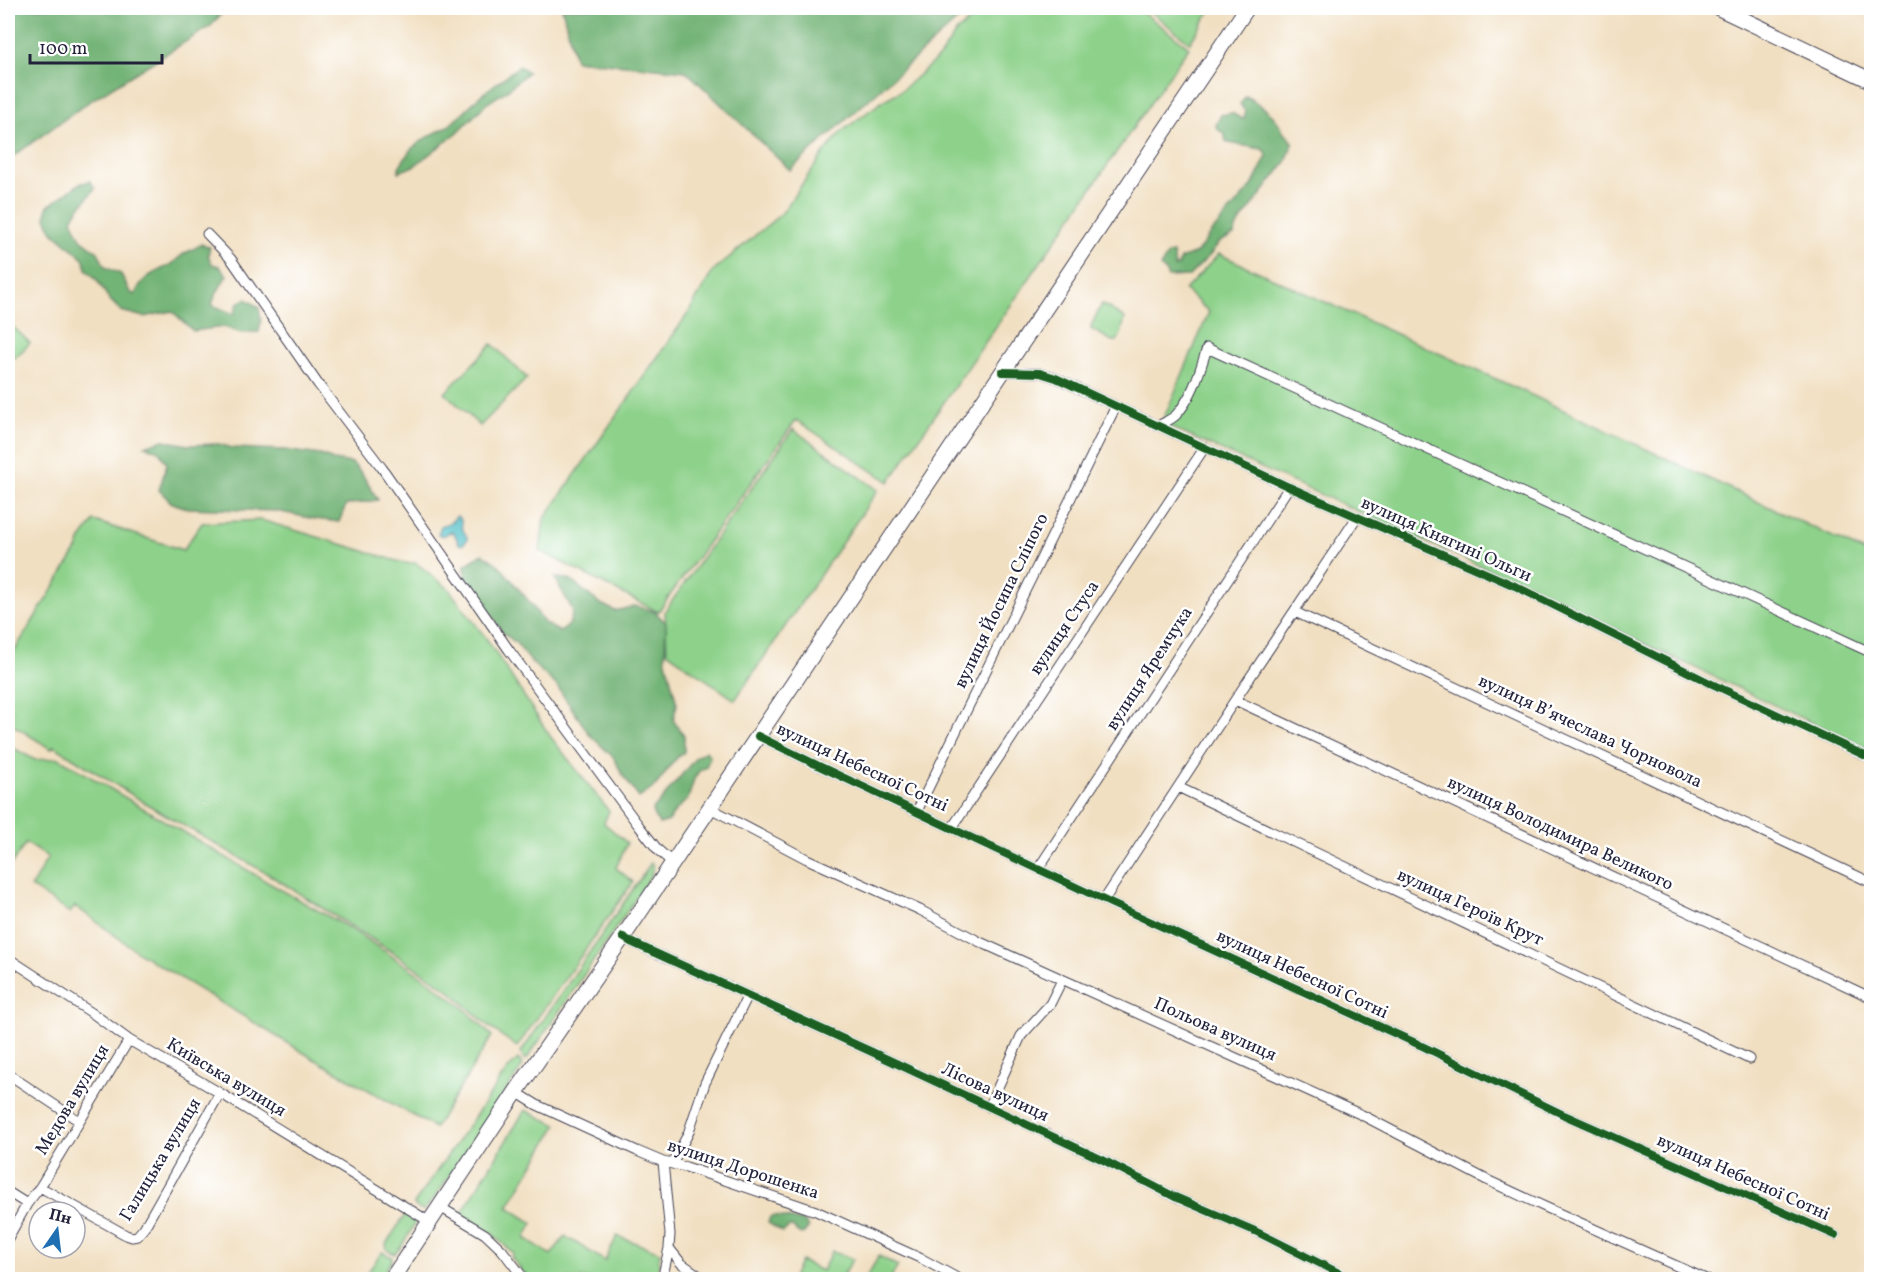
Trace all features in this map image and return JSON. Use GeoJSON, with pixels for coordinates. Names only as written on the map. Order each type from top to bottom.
{"type":"FeatureCollection","features":[{"type":"Feature","properties":{"kind":"main road"},"geometry":{"type":"LineString","coordinates":[[391,1280],[1247,8]]}},
{"type":"Feature","properties":{"kind":"main road"},"geometry":{"type":"LineString","coordinates":[[1719,8],[1872,81]]}},
{"type":"Feature","properties":{"kind":"street"},"geometry":{"type":"LineString","coordinates":[[207,234],[231,259],[318,384],[382,468],[515,658],[639,826],[658,850],[673,863]]}},
{"type":"Feature","properties":{"kind":"street"},"geometry":{"type":"LineString","coordinates":[[1160,426],[1175,415],[1187,399],[1199,375],[1207,348],[1872,653]]}},
{"type":"Feature","properties":{"kind":"street","name":"вулиця Княгині Ольги"},"geometry":{"type":"LineString","coordinates":[[1002,372],[1040,373],[1056,378],[1289,487],[1515,586],[1712,684],[1872,759]]}},
{"type":"Feature","properties":{"kind":"street","name":"вулиця Йосипа Сліпого"},"geometry":{"type":"LineString","coordinates":[[917,811],[1116,406]]}},
{"type":"Feature","properties":{"kind":"street","name":"вулиця Стуса"},"geometry":{"type":"LineString","coordinates":[[952,828],[1205,447]]}},
{"type":"Feature","properties":{"kind":"street","name":"вулиця Яремчука"},"geometry":{"type":"LineString","coordinates":[[1038,869],[1289,487]]}},
{"type":"Feature","properties":{"kind":"street"},"geometry":{"type":"LineString","coordinates":[[1104,900],[1357,517]]}},
{"type":"Feature","properties":{"kind":"street","name":"вулиця Вʼячеслава Чорновола"},"geometry":{"type":"LineString","coordinates":[[1295,612],[1872,883]]}},
{"type":"Feature","properties":{"kind":"street","name":"вулиця Володимира Великого"},"geometry":{"type":"LineString","coordinates":[[1234,700],[1872,998]]}},
{"type":"Feature","properties":{"kind":"street","name":"вулиця Небесної Сотні"},"geometry":{"type":"LineString","coordinates":[[758,736],[1104,900],[1420,1045],[1564,1115],[1835,1235]]}},
{"type":"Feature","properties":{"kind":"street","name":"вулиця Героїв Крут"},"geometry":{"type":"LineString","coordinates":[[1178,787],[1749,1059]]}},
{"type":"Feature","properties":{"kind":"street","name":"Польова вулиця"},"geometry":{"type":"LineString","coordinates":[[710,808],[807,859],[920,910],[980,942],[1362,1115],[1477,1175],[1708,1280]]}},
{"type":"Feature","properties":{"kind":"street","name":"Лісова вулиця"},"geometry":{"type":"LineString","coordinates":[[623,937],[1103,1160],[1175,1197],[1255,1231],[1353,1280]]}},
{"type":"Feature","properties":{"kind":"street","name":"Київська вулиця"},"geometry":{"type":"LineString","coordinates":[[8,958],[129,1040],[220,1093],[436,1213],[457,1218],[486,1234],[502,1250],[525,1280]]}},
{"type":"Feature","properties":{"kind":"street"},"geometry":{"type":"LineString","coordinates":[[990,1107],[1021,1036],[1050,1004],[1062,980]]}},
{"type":"Feature","properties":{"kind":"street"},"geometry":{"type":"LineString","coordinates":[[662,1280],[669,1248],[668,1163],[688,1134],[705,1083],[748,995]]}},
{"type":"Feature","properties":{"kind":"street","name":"Медова вулиця"},"geometry":{"type":"LineString","coordinates":[[30,1200],[129,1040]]}},
{"type":"Feature","properties":{"kind":"street"},"geometry":{"type":"LineString","coordinates":[[8,1074],[79,1121]]}},
{"type":"Feature","properties":{"kind":"street","name":"вулиця Дорошенка"},"geometry":{"type":"LineString","coordinates":[[516,1092],[537,1105],[668,1163],[816,1211],[922,1259],[961,1280]]}},
{"type":"Feature","properties":{"kind":"street","name":"Галицька вулиця"},"geometry":{"type":"LineString","coordinates":[[40,1187],[126,1235],[137,1236],[144,1228],[220,1093]]}},
{"type":"Feature","properties":{"kind":"street"},"geometry":{"type":"LineString","coordinates":[[8,1192],[27,1204]]}},
{"type":"Feature","properties":{"kind":"street","name":"Медова вулиця"},"geometry":{"type":"LineString","coordinates":[[8,1238],[27,1204]]}},
{"type":"Feature","properties":{"kind":"street"},"geometry":{"type":"LineString","coordinates":[[669,1248],[681,1263],[705,1280]]}},
{"type":"Feature","properties":{"kind":"green space"},"geometry":{"type":"Polygon","coordinates":[[[8,8],[226,8],[211,26],[90,101],[8,160],[8,8]]]}},
{"type":"Feature","properties":{"kind":"green space"},"geometry":{"type":"Polygon","coordinates":[[[562,8],[971,8],[790,170],[686,71],[575,60],[562,8]]]}},
{"type":"Feature","properties":{"kind":"green space"},"geometry":{"type":"Polygon","coordinates":[[[987,8],[1137,8],[1189,47],[889,482],[796,420],[658,612],[540,551],[544,519],[687,315],[713,271],[782,213],[842,131],[884,100],[901,91],[940,56],[957,31],[987,8]]]}},
{"type":"Feature","properties":{"kind":"green space"},"geometry":{"type":"Polygon","coordinates":[[[1146,8],[1212,8],[1190,43],[1146,8]]]}},
{"type":"Feature","properties":{"kind":"green space"},"geometry":{"type":"Polygon","coordinates":[[[519,66],[528,72],[486,104],[457,133],[414,166],[399,172],[399,167],[411,149],[450,125],[481,95],[519,66]]]}},
{"type":"Feature","properties":{"kind":"green space"},"geometry":{"type":"Polygon","coordinates":[[[1246,96],[1274,117],[1284,134],[1293,142],[1286,162],[1237,226],[1234,235],[1219,242],[1211,254],[1189,276],[1168,277],[1160,267],[1168,254],[1173,253],[1175,267],[1178,266],[1180,259],[1197,253],[1210,234],[1252,186],[1267,156],[1262,149],[1229,143],[1224,133],[1217,129],[1216,125],[1221,115],[1232,113],[1242,119],[1245,117],[1245,111],[1240,104],[1246,96]]]}},
{"type":"Feature","properties":{"kind":"green space"},"geometry":{"type":"Polygon","coordinates":[[[90,181],[95,188],[72,220],[81,239],[98,252],[105,267],[121,274],[130,292],[135,295],[149,276],[201,244],[210,247],[208,255],[212,264],[219,266],[227,275],[212,305],[234,314],[238,303],[246,299],[259,307],[261,321],[259,332],[241,333],[224,327],[193,331],[172,311],[144,317],[121,311],[86,269],[84,259],[53,232],[46,218],[47,207],[79,184],[90,181]]]}},
{"type":"Feature","properties":{"kind":"green space"},"geometry":{"type":"Polygon","coordinates":[[[1219,254],[1527,393],[1871,555],[1871,751],[1465,559],[1169,427],[1163,420],[1209,312],[1185,290],[1219,254]]]}},
{"type":"Feature","properties":{"kind":"green space"},"geometry":{"type":"Polygon","coordinates":[[[1102,304],[1125,318],[1117,341],[1112,341],[1091,329],[1102,304]]]}},
{"type":"Feature","properties":{"kind":"green space"},"geometry":{"type":"Polygon","coordinates":[[[8,322],[30,343],[15,358],[8,351],[8,322]]]}},
{"type":"Feature","properties":{"kind":"green space"},"geometry":{"type":"Polygon","coordinates":[[[492,344],[527,378],[480,426],[445,393],[492,344]]]}},
{"type":"Feature","properties":{"kind":"green space"},"geometry":{"type":"Polygon","coordinates":[[[793,429],[878,490],[735,700],[667,652],[665,611],[793,429]]]}},
{"type":"Feature","properties":{"kind":"green space"},"geometry":{"type":"Polygon","coordinates":[[[163,440],[188,445],[219,444],[232,448],[284,450],[321,455],[333,460],[352,463],[362,474],[378,500],[346,505],[339,522],[276,511],[187,508],[172,503],[159,490],[167,464],[159,451],[145,446],[163,440]]]}},
{"type":"Feature","properties":{"kind":"green space"},"geometry":{"type":"Polygon","coordinates":[[[261,520],[404,563],[416,563],[448,588],[486,638],[550,736],[609,811],[604,823],[627,843],[616,868],[633,882],[517,1047],[487,1025],[450,991],[392,952],[273,877],[145,803],[54,746],[51,749],[8,722],[8,661],[94,521],[183,550],[202,523],[261,520]]]}},
{"type":"Feature","properties":{"kind":"green space"},"geometry":{"type":"Polygon","coordinates":[[[483,554],[499,565],[544,623],[560,632],[569,625],[573,611],[555,578],[569,579],[599,603],[615,611],[636,606],[655,612],[666,623],[665,657],[677,704],[673,720],[684,735],[684,752],[659,782],[639,798],[614,758],[590,735],[556,685],[532,663],[516,643],[503,633],[465,578],[465,565],[483,554]]]}},
{"type":"Feature","properties":{"kind":"green space"},"geometry":{"type":"Polygon","coordinates":[[[8,745],[35,760],[59,758],[351,929],[429,981],[464,1008],[492,1036],[435,1128],[309,1056],[139,953],[75,906],[70,913],[31,887],[48,857],[26,843],[10,866],[8,865],[8,745]]]}},
{"type":"Feature","properties":{"kind":"green space"},"geometry":{"type":"Polygon","coordinates":[[[706,751],[710,757],[706,767],[699,771],[694,779],[688,799],[675,811],[669,821],[659,824],[653,810],[697,756],[706,751]]]}},
{"type":"Feature","properties":{"kind":"green space"},"geometry":{"type":"Polygon","coordinates":[[[651,863],[652,873],[645,885],[529,1056],[526,1060],[524,1059],[521,1052],[651,863]]]}},
{"type":"Feature","properties":{"kind":"green space"},"geometry":{"type":"Polygon","coordinates":[[[518,1059],[522,1067],[436,1196],[423,1211],[416,1207],[414,1204],[507,1070],[518,1059]]]}},
{"type":"Feature","properties":{"kind":"green space"},"geometry":{"type":"Polygon","coordinates":[[[525,1110],[557,1125],[508,1207],[533,1223],[525,1238],[551,1255],[565,1236],[605,1261],[617,1236],[660,1252],[657,1279],[528,1279],[511,1257],[514,1254],[491,1233],[461,1214],[525,1110]]]}},
{"type":"Feature","properties":{"kind":"green space"},"geometry":{"type":"Polygon","coordinates":[[[407,1212],[417,1221],[395,1254],[387,1250],[386,1244],[407,1212]]]}},
{"type":"Feature","properties":{"kind":"green space"},"geometry":{"type":"Polygon","coordinates":[[[776,1216],[805,1222],[808,1228],[803,1234],[792,1227],[783,1232],[768,1223],[770,1217],[776,1216]]]}},
{"type":"Feature","properties":{"kind":"green space"},"geometry":{"type":"Polygon","coordinates":[[[832,1251],[853,1259],[841,1279],[797,1279],[793,1277],[801,1261],[822,1271],[832,1251]]]}},
{"type":"Feature","properties":{"kind":"green space"},"geometry":{"type":"Polygon","coordinates":[[[382,1252],[392,1257],[392,1260],[380,1279],[363,1279],[382,1252]]]}},
{"type":"Feature","properties":{"kind":"green space"},"geometry":{"type":"Polygon","coordinates":[[[879,1256],[898,1266],[890,1279],[865,1279],[879,1256]]]}},
{"type":"Feature","properties":{"kind":"water"},"geometry":{"type":"Polygon","coordinates":[[[457,516],[461,520],[462,528],[468,539],[462,545],[459,544],[454,533],[450,532],[443,536],[438,534],[441,526],[451,522],[457,516]]]}},
{"type":"Feature","properties":{"kind":"cycle path"},"geometry":{"type":"LineString","coordinates":[[1002,372],[1040,373],[1056,378],[1289,487],[1515,586],[1712,684],[1872,759]]}},
{"type":"Feature","properties":{"kind":"cycle path"},"geometry":{"type":"LineString","coordinates":[[758,736],[1110,903],[1420,1045],[1564,1115],[1835,1235]]}},
{"type":"Feature","properties":{"kind":"cycle path"},"geometry":{"type":"LineString","coordinates":[[623,937],[1103,1160],[1175,1197],[1255,1231],[1353,1280]]}}]}
